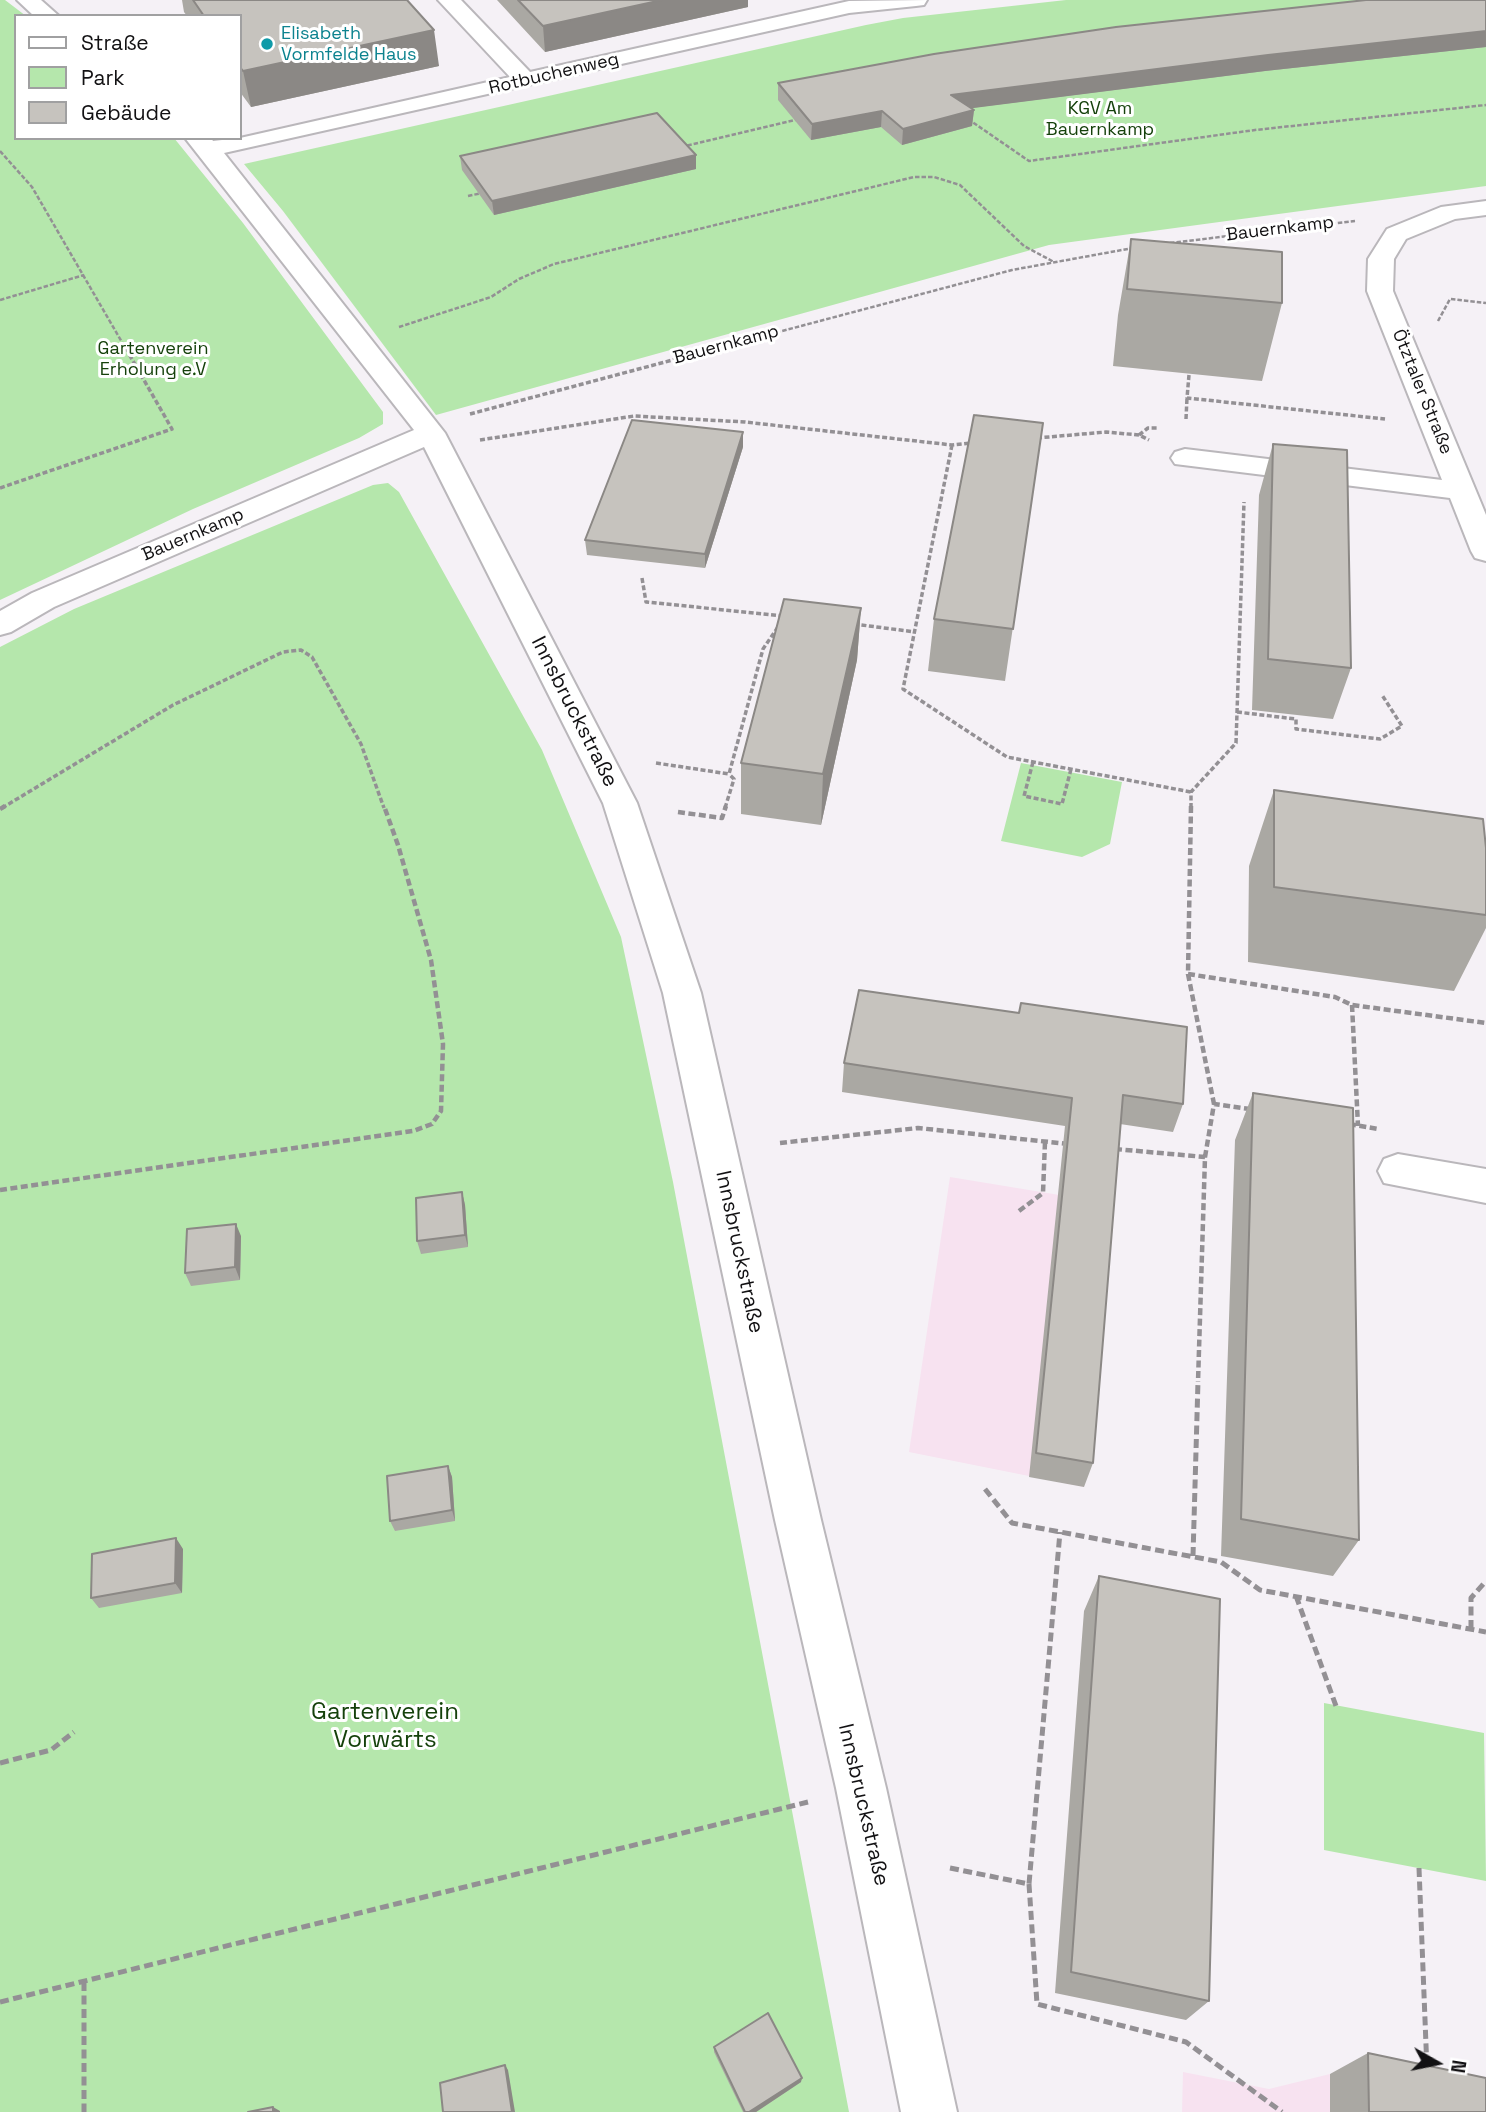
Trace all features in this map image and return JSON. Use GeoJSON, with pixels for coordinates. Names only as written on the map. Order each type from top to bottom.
{"type":"FeatureCollection","features":[{"type":"Feature","properties":{"kind":"street"},"geometry":{"type":"LineString","coordinates":[[28,0],[46,14]]}},
{"type":"Feature","properties":{"kind":"street"},"geometry":{"type":"LineString","coordinates":[[449,0],[525,80]]}},
{"type":"Feature","properties":{"kind":"street"},"geometry":{"type":"LineString","coordinates":[[788,0],[808,18]]}},
{"type":"Feature","properties":{"kind":"street","name":"Rotbuchenweg"},"geometry":{"type":"LineString","coordinates":[[242,136],[525,80],[849,7],[916,0]]}},
{"type":"Feature","properties":{"kind":"street","name":"Rotbuchenweg"},"geometry":{"type":"LineString","coordinates":[[203,144],[223,140]]}},
{"type":"Feature","properties":{"kind":"street","name":"Innsbruckstraße"},"geometry":{"type":"LineString","coordinates":[[203,144],[431,433],[620,803],[682,993],[860,1788],[929,2112]]}},
{"type":"Feature","properties":{"kind":"street"},"geometry":{"type":"LineString","coordinates":[[1396,234],[1450,212],[1486,208]]}},
{"type":"Feature","properties":{"kind":"street","name":"Ötztaler Straße"},"geometry":{"type":"LineString","coordinates":[[1396,234],[1381,259],[1380,291],[1486,551]]}},
{"type":"Feature","properties":{"kind":"street","name":"Bauernkamp"},"geometry":{"type":"LineString","coordinates":[[0,625],[43,600],[431,433]]}},
{"type":"Feature","properties":{"kind":"street"},"geometry":{"type":"LineString","coordinates":[[1185,458],[1462,491]]}},
{"type":"Feature","properties":{"kind":"street"},"geometry":{"type":"LineString","coordinates":[[1398,1171],[1486,1186]]}},
{"type":"Feature","properties":{"kind":"path"},"geometry":{"type":"LineString","coordinates":[[964,117],[1029,161],[1255,130],[1486,105]]}},
{"type":"Feature","properties":{"kind":"path"},"geometry":{"type":"LineString","coordinates":[[668,150],[803,118]]}},
{"type":"Feature","properties":{"kind":"path"},"geometry":{"type":"LineString","coordinates":[[0,151],[32,187],[172,429],[0,488]]}},
{"type":"Feature","properties":{"kind":"path"},"geometry":{"type":"LineString","coordinates":[[353,335],[407,326],[491,297],[519,279],[554,264],[914,177],[934,177],[960,185],[1024,246],[1055,262]]}},
{"type":"Feature","properties":{"kind":"path"},"geometry":{"type":"LineString","coordinates":[[468,196],[494,190]]}},
{"type":"Feature","properties":{"kind":"path","name":"Bauernkamp"},"geometry":{"type":"LineString","coordinates":[[1168,243],[1353,220],[1396,234]]}},
{"type":"Feature","properties":{"kind":"path","name":"Bauernkamp"},"geometry":{"type":"LineString","coordinates":[[431,433],[461,417],[516,400],[1012,270],[1144,247]]}},
{"type":"Feature","properties":{"kind":"path"},"geometry":{"type":"LineString","coordinates":[[0,300],[84,275]]}},
{"type":"Feature","properties":{"kind":"path"},"geometry":{"type":"LineString","coordinates":[[1430,321],[1439,321],[1450,299],[1486,303]]}},
{"type":"Feature","properties":{"kind":"path"},"geometry":{"type":"LineString","coordinates":[[1188,375],[1187,398],[1386,420]]}},
{"type":"Feature","properties":{"kind":"path"},"geometry":{"type":"LineString","coordinates":[[476,441],[634,416],[724,421],[952,445],[977,443]]}},
{"type":"Feature","properties":{"kind":"path"},"geometry":{"type":"LineString","coordinates":[[715,431],[724,421]]}},
{"type":"Feature","properties":{"kind":"path"},"geometry":{"type":"LineString","coordinates":[[1029,439],[1106,432],[1139,435],[1185,458]]}},
{"type":"Feature","properties":{"kind":"path"},"geometry":{"type":"LineString","coordinates":[[952,445],[903,689],[1007,757],[1191,792]]}},
{"type":"Feature","properties":{"kind":"path"},"geometry":{"type":"LineString","coordinates":[[1193,1556],[1205,1157],[1214,1104],[1188,974],[1191,792],[1236,743],[1245,465]]}},
{"type":"Feature","properties":{"kind":"path"},"geometry":{"type":"LineString","coordinates":[[642,578],[646,602],[785,617],[763,649],[729,774]]}},
{"type":"Feature","properties":{"kind":"path"},"geometry":{"type":"LineString","coordinates":[[850,624],[915,632]]}},
{"type":"Feature","properties":{"kind":"path"},"geometry":{"type":"LineString","coordinates":[[0,810],[173,705],[283,652],[301,650],[312,657],[361,744],[394,832],[431,960],[443,1044],[441,1111],[432,1124],[413,1131],[0,1190]]}},
{"type":"Feature","properties":{"kind":"path"},"geometry":{"type":"LineString","coordinates":[[1237,712],[1296,719],[1296,729],[1380,739],[1402,726],[1382,695]]}},
{"type":"Feature","properties":{"kind":"path"},"geometry":{"type":"LineString","coordinates":[[1033,762],[1024,796],[1062,804],[1071,769]]}},
{"type":"Feature","properties":{"kind":"path"},"geometry":{"type":"LineString","coordinates":[[656,763],[729,774],[734,779],[722,818],[678,812]]}},
{"type":"Feature","properties":{"kind":"path"},"geometry":{"type":"LineString","coordinates":[[1188,974],[1335,997],[1352,1005],[1486,1023]]}},
{"type":"Feature","properties":{"kind":"path"},"geometry":{"type":"LineString","coordinates":[[1352,1005],[1358,1126]]}},
{"type":"Feature","properties":{"kind":"path"},"geometry":{"type":"LineString","coordinates":[[1214,1104],[1254,1110]]}},
{"type":"Feature","properties":{"kind":"path"},"geometry":{"type":"LineString","coordinates":[[1345,1124],[1386,1130],[1398,1171]]}},
{"type":"Feature","properties":{"kind":"path"},"geometry":{"type":"LineString","coordinates":[[780,1143],[906,1128],[1072,1145]]}},
{"type":"Feature","properties":{"kind":"path"},"geometry":{"type":"LineString","coordinates":[[1019,1211],[1043,1193],[1045,1142]]}},
{"type":"Feature","properties":{"kind":"path"},"geometry":{"type":"LineString","coordinates":[[1112,1149],[1205,1157]]}},
{"type":"Feature","properties":{"kind":"path"},"geometry":{"type":"LineString","coordinates":[[985,1489],[1012,1523],[1221,1562],[1260,1590],[1486,1632]]}},
{"type":"Feature","properties":{"kind":"path"},"geometry":{"type":"LineString","coordinates":[[1060,1532],[1029,1884],[1037,2004],[1186,2042],[1282,2112]]}},
{"type":"Feature","properties":{"kind":"path"},"geometry":{"type":"LineString","coordinates":[[1471,1629],[1471,1598],[1486,1581]]}},
{"type":"Feature","properties":{"kind":"path"},"geometry":{"type":"LineString","coordinates":[[1295,1595],[1336,1706]]}},
{"type":"Feature","properties":{"kind":"path"},"geometry":{"type":"LineString","coordinates":[[0,1763],[51,1750],[74,1732]]}},
{"type":"Feature","properties":{"kind":"path"},"geometry":{"type":"LineString","coordinates":[[0,2002],[860,1788]]}},
{"type":"Feature","properties":{"kind":"path"},"geometry":{"type":"LineString","coordinates":[[950,1868],[1029,1884]]}},
{"type":"Feature","properties":{"kind":"path"},"geometry":{"type":"LineString","coordinates":[[1419,1868],[1427,2085]]}},
{"type":"Feature","properties":{"kind":"path"},"geometry":{"type":"LineString","coordinates":[[84,1982],[84,2112]]}},
{"type":"Feature","properties":{"kind":"shaded area"},"geometry":{"type":"Polygon","coordinates":[[[950,1177],[1108,1203],[1084,1487],[909,1452],[950,1177]]]}},
{"type":"Feature","properties":{"kind":"shaded area"},"geometry":{"type":"Polygon","coordinates":[[[1183,2072],[1269,2089],[1330,2074],[1402,2112],[1182,2112],[1183,2072]]]}},
{"type":"Feature","properties":{"kind":"green space","name":"Gartenverein Erholung e.V"},"geometry":{"type":"Polygon","coordinates":[[[0,0],[5,0],[23,14],[14,14],[14,140],[176,140],[243,223],[383,412],[383,424],[359,438],[193,509],[0,600],[0,0]]]}},
{"type":"Feature","properties":{"kind":"green space","name":"KGV Am Bauernkamp"},"geometry":{"type":"Polygon","coordinates":[[[1066,0],[1486,0],[1486,186],[1049,245],[436,415],[283,211],[244,164],[866,25],[903,18],[1066,0]]]}},
{"type":"Feature","properties":{"kind":"green space","name":"Gartenverein Vorwärts"},"geometry":{"type":"Polygon","coordinates":[[[388,483],[399,492],[542,750],[621,937],[673,1182],[849,2112],[0,2112],[0,647],[74,609],[373,485],[388,483]]]}},
{"type":"Feature","properties":{"kind":"green space"},"geometry":{"type":"Polygon","coordinates":[[[1021,763],[1122,782],[1110,844],[1082,857],[1001,841],[1021,763]]]}},
{"type":"Feature","properties":{"kind":"green space"},"geometry":{"type":"Polygon","coordinates":[[[1324,1703],[1484,1733],[1486,1881],[1324,1850],[1324,1703]]]}},
{"type":"Feature","properties":{"kind":"building"},"geometry":{"type":"Polygon","coordinates":[[[193,0],[407,0],[434,30],[243,71],[242,14],[203,14],[193,0]]]}},
{"type":"Feature","properties":{"kind":"building"},"geometry":{"type":"Polygon","coordinates":[[[518,0],[662,0],[543,26],[518,0]]]}},
{"type":"Feature","properties":{"kind":"building"},"geometry":{"type":"Polygon","coordinates":[[[1366,0],[1486,0],[1486,31],[951,95],[974,110],[903,129],[882,111],[812,124],[778,83],[934,54],[1116,27],[1366,0]]]}},
{"type":"Feature","properties":{"kind":"building"},"geometry":{"type":"Polygon","coordinates":[[[657,113],[696,155],[492,201],[460,156],[657,113]]]}},
{"type":"Feature","properties":{"kind":"building"},"geometry":{"type":"Polygon","coordinates":[[[1131,239],[1282,252],[1282,303],[1127,289],[1131,239]]]}},
{"type":"Feature","properties":{"kind":"building"},"geometry":{"type":"Polygon","coordinates":[[[974,415],[1043,423],[1013,629],[934,619],[974,415]]]}},
{"type":"Feature","properties":{"kind":"building"},"geometry":{"type":"Polygon","coordinates":[[[632,420],[743,432],[705,554],[585,540],[632,420]]]}},
{"type":"Feature","properties":{"kind":"building"},"geometry":{"type":"Polygon","coordinates":[[[1273,444],[1347,450],[1351,668],[1268,659],[1273,444]]]}},
{"type":"Feature","properties":{"kind":"building"},"geometry":{"type":"Polygon","coordinates":[[[784,599],[861,608],[823,774],[741,763],[784,599]]]}},
{"type":"Feature","properties":{"kind":"building"},"geometry":{"type":"Polygon","coordinates":[[[1274,790],[1483,819],[1486,915],[1274,887],[1274,790]]]}},
{"type":"Feature","properties":{"kind":"building"},"geometry":{"type":"Polygon","coordinates":[[[859,990],[1019,1013],[1021,1003],[1187,1027],[1183,1104],[1123,1095],[1093,1463],[1036,1453],[1072,1098],[844,1063],[859,990]]]}},
{"type":"Feature","properties":{"kind":"building"},"geometry":{"type":"Polygon","coordinates":[[[1253,1093],[1353,1108],[1359,1540],[1241,1519],[1253,1093]]]}},
{"type":"Feature","properties":{"kind":"building"},"geometry":{"type":"Polygon","coordinates":[[[462,1192],[465,1235],[417,1241],[416,1198],[462,1192]]]}},
{"type":"Feature","properties":{"kind":"building"},"geometry":{"type":"Polygon","coordinates":[[[236,1224],[235,1267],[185,1273],[187,1229],[236,1224]]]}},
{"type":"Feature","properties":{"kind":"building"},"geometry":{"type":"Polygon","coordinates":[[[448,1466],[452,1510],[390,1521],[387,1476],[448,1466]]]}},
{"type":"Feature","properties":{"kind":"building"},"geometry":{"type":"Polygon","coordinates":[[[176,1538],[175,1583],[91,1598],[92,1554],[176,1538]]]}},
{"type":"Feature","properties":{"kind":"building"},"geometry":{"type":"Polygon","coordinates":[[[1099,1576],[1220,1599],[1209,2001],[1071,1972],[1099,1576]]]}},
{"type":"Feature","properties":{"kind":"building"},"geometry":{"type":"Polygon","coordinates":[[[768,2013],[802,2078],[745,2112],[714,2047],[768,2013]]]}},
{"type":"Feature","properties":{"kind":"building"},"geometry":{"type":"Polygon","coordinates":[[[1368,2053],[1486,2078],[1486,2112],[1369,2112],[1368,2053]]]}},
{"type":"Feature","properties":{"kind":"building"},"geometry":{"type":"Polygon","coordinates":[[[505,2065],[512,2112],[443,2112],[440,2083],[505,2065]]]}},
{"type":"Feature","properties":{"kind":"building"},"geometry":{"type":"Polygon","coordinates":[[[273,2107],[273,2112],[248,2112],[273,2107]]]}},
{"type":"Feature","properties":{"kind":"place","name":"Elisabeth Vormfelde Haus"},"geometry":{"type":"Point","coordinates":[267,44]}}]}
